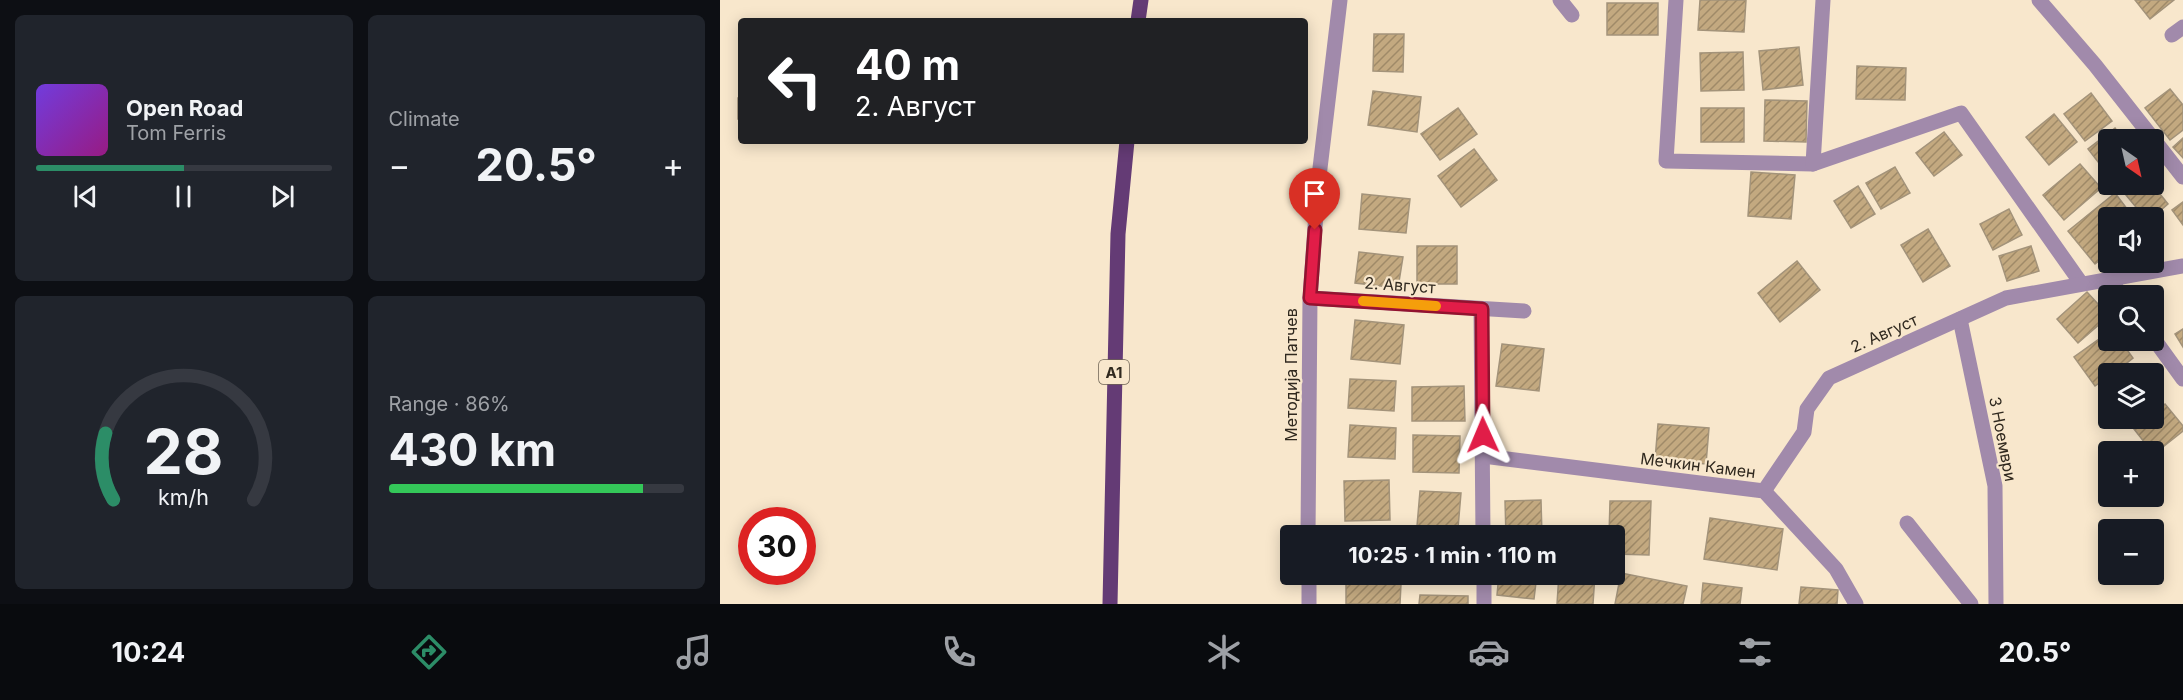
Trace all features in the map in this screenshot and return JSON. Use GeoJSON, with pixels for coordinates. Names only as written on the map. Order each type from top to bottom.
{"type":"FeatureCollection","features":[{"type":"Feature","properties":{"kind":"main road"},"geometry":{"type":"LineString","coordinates":[[1138,18],[1140,0]]}},
{"type":"Feature","properties":{"kind":"main road","name":"A1"},"geometry":{"type":"LineString","coordinates":[[1110,604],[1118,234],[1127,144]]}},
{"type":"Feature","properties":{"kind":"street","name":"Методиjа Патчев"},"geometry":{"type":"LineString","coordinates":[[1308,525],[1310,298],[1318,185],[1340,0]]}},
{"type":"Feature","properties":{"kind":"street"},"geometry":{"type":"LineString","coordinates":[[1560,0],[1572,15]]}},
{"type":"Feature","properties":{"kind":"street"},"geometry":{"type":"LineString","coordinates":[[1676,0],[1666,161],[1813,164],[1961,113],[2081,283]]}},
{"type":"Feature","properties":{"kind":"street"},"geometry":{"type":"LineString","coordinates":[[1813,164],[1823,0]]}},
{"type":"Feature","properties":{"kind":"street"},"geometry":{"type":"LineString","coordinates":[[2039,0],[2095,65],[2145,129]]}},
{"type":"Feature","properties":{"kind":"street"},"geometry":{"type":"LineString","coordinates":[[2164,153],[2183,177]]}},
{"type":"Feature","properties":{"kind":"street","name":"2. Август"},"geometry":{"type":"LineString","coordinates":[[1764,491],[1804,432],[1807,409],[1829,378],[2006,298],[2183,266]]}},
{"type":"Feature","properties":{"kind":"street"},"geometry":{"type":"LineString","coordinates":[[2109,278],[2114,285]]}},
{"type":"Feature","properties":{"kind":"street","name":"2. Август"},"geometry":{"type":"LineString","coordinates":[[1310,298],[1524,311]]}},
{"type":"Feature","properties":{"kind":"street"},"geometry":{"type":"LineString","coordinates":[[1482,309],[1484,525]]}},
{"type":"Feature","properties":{"kind":"street","name":"3 Ноември"},"geometry":{"type":"LineString","coordinates":[[1960,319],[1995,486],[1996,604]]}},
{"type":"Feature","properties":{"kind":"street"},"geometry":{"type":"LineString","coordinates":[[2163,351],[2183,379]]}},
{"type":"Feature","properties":{"kind":"street","name":"Мечкин Камен"},"geometry":{"type":"LineString","coordinates":[[1483,456],[1764,491],[1836,568],[1856,604]]}},
{"type":"Feature","properties":{"kind":"street"},"geometry":{"type":"LineString","coordinates":[[1907,523],[1971,604]]}},
{"type":"Feature","properties":{"kind":"street"},"geometry":{"type":"LineString","coordinates":[[1309,585],[1309,604]]}},
{"type":"Feature","properties":{"kind":"street"},"geometry":{"type":"LineString","coordinates":[[1484,585],[1484,604]]}},
{"type":"Feature","properties":{"kind":"building"},"geometry":{"type":"Polygon","coordinates":[[[1700,0],[1746,0],[1744,32],[1698,30],[1700,0]]]}},
{"type":"Feature","properties":{"kind":"building"},"geometry":{"type":"Polygon","coordinates":[[[2135,0],[2174,0],[2150,19],[2135,0]]]}},
{"type":"Feature","properties":{"kind":"building"},"geometry":{"type":"Polygon","coordinates":[[[1607,3],[1658,3],[1658,35],[1607,35],[1607,3]]]}},
{"type":"Feature","properties":{"kind":"building"},"geometry":{"type":"Polygon","coordinates":[[[1374,34],[1404,34],[1403,72],[1373,71],[1374,34]]]}},
{"type":"Feature","properties":{"kind":"building"},"geometry":{"type":"Polygon","coordinates":[[[1799,47],[1803,85],[1763,90],[1759,51],[1799,47]]]}},
{"type":"Feature","properties":{"kind":"building"},"geometry":{"type":"Polygon","coordinates":[[[1743,52],[1744,90],[1701,91],[1700,53],[1743,52]]]}},
{"type":"Feature","properties":{"kind":"building"},"geometry":{"type":"Polygon","coordinates":[[[1857,66],[1906,68],[1905,100],[1856,99],[1857,66]]]}},
{"type":"Feature","properties":{"kind":"building"},"geometry":{"type":"Polygon","coordinates":[[[2170,89],[2183,105],[2183,130],[2170,140],[2164,129],[2161,129],[2145,108],[2170,89]]]}},
{"type":"Feature","properties":{"kind":"building"},"geometry":{"type":"Polygon","coordinates":[[[1373,91],[1421,97],[1417,132],[1368,125],[1373,91]]]}},
{"type":"Feature","properties":{"kind":"building"},"geometry":{"type":"Polygon","coordinates":[[[2091,93],[2112,121],[2098,129],[2085,141],[2064,114],[2091,93]]]}},
{"type":"Feature","properties":{"kind":"building"},"geometry":{"type":"Polygon","coordinates":[[[1765,100],[1807,101],[1806,142],[1764,141],[1765,100]]]}},
{"type":"Feature","properties":{"kind":"building"},"geometry":{"type":"Polygon","coordinates":[[[1458,108],[1477,134],[1440,160],[1421,134],[1458,108]]]}},
{"type":"Feature","properties":{"kind":"building"},"geometry":{"type":"Polygon","coordinates":[[[1701,108],[1744,108],[1744,142],[1701,142],[1701,108]]]}},
{"type":"Feature","properties":{"kind":"building"},"geometry":{"type":"Polygon","coordinates":[[[2054,114],[2077,142],[2049,165],[2026,137],[2054,114]]]}},
{"type":"Feature","properties":{"kind":"building"},"geometry":{"type":"Polygon","coordinates":[[[1944,132],[1962,155],[1934,176],[1916,153],[1944,132]]]}},
{"type":"Feature","properties":{"kind":"building"},"geometry":{"type":"Polygon","coordinates":[[[2183,138],[2183,158],[2173,147],[2183,138]]]}},
{"type":"Feature","properties":{"kind":"building"},"geometry":{"type":"Polygon","coordinates":[[[2098,141],[2098,162],[2088,149],[2098,141]]]}},
{"type":"Feature","properties":{"kind":"building"},"geometry":{"type":"Polygon","coordinates":[[[1474,149],[1497,180],[1461,207],[1438,176],[1474,149]]]}},
{"type":"Feature","properties":{"kind":"building"},"geometry":{"type":"Polygon","coordinates":[[[2080,164],[2098,185],[2098,191],[2064,220],[2043,195],[2080,164]]]}},
{"type":"Feature","properties":{"kind":"building"},"geometry":{"type":"Polygon","coordinates":[[[1895,167],[1910,193],[1881,209],[1866,183],[1895,167]]]}},
{"type":"Feature","properties":{"kind":"building"},"geometry":{"type":"Polygon","coordinates":[[[1751,172],[1795,175],[1791,219],[1748,216],[1751,172]]]}},
{"type":"Feature","properties":{"kind":"building"},"geometry":{"type":"Polygon","coordinates":[[[1858,186],[1875,214],[1851,228],[1834,201],[1858,186]]]}},
{"type":"Feature","properties":{"kind":"building"},"geometry":{"type":"Polygon","coordinates":[[[1362,194],[1410,199],[1406,233],[1359,229],[1362,194]]]}},
{"type":"Feature","properties":{"kind":"building"},"geometry":{"type":"Polygon","coordinates":[[[2113,195],[2117,195],[2126,207],[2098,207],[2098,262],[2095,264],[2068,231],[2113,195]]]}},
{"type":"Feature","properties":{"kind":"building"},"geometry":{"type":"Polygon","coordinates":[[[2126,195],[2161,195],[2168,204],[2164,208],[2136,207],[2126,195]]]}},
{"type":"Feature","properties":{"kind":"building"},"geometry":{"type":"Polygon","coordinates":[[[2183,202],[2183,225],[2172,210],[2183,202]]]}},
{"type":"Feature","properties":{"kind":"building"},"geometry":{"type":"Polygon","coordinates":[[[2009,209],[2022,235],[1993,250],[1980,224],[2009,209]]]}},
{"type":"Feature","properties":{"kind":"building"},"geometry":{"type":"Polygon","coordinates":[[[1928,229],[1950,266],[1923,282],[1901,245],[1928,229]]]}},
{"type":"Feature","properties":{"kind":"building"},"geometry":{"type":"Polygon","coordinates":[[[1417,246],[1457,246],[1457,284],[1417,284],[1417,246]]]}},
{"type":"Feature","properties":{"kind":"building"},"geometry":{"type":"Polygon","coordinates":[[[2031,246],[2039,271],[2007,281],[1999,256],[2031,246]]]}},
{"type":"Feature","properties":{"kind":"building"},"geometry":{"type":"Polygon","coordinates":[[[1359,252],[1403,257],[1398,288],[1355,283],[1359,252]]]}},
{"type":"Feature","properties":{"kind":"building"},"geometry":{"type":"Polygon","coordinates":[[[1797,261],[1820,290],[1780,322],[1758,293],[1797,261]]]}},
{"type":"Feature","properties":{"kind":"building"},"geometry":{"type":"Polygon","coordinates":[[[2087,292],[2098,304],[2098,326],[2078,343],[2057,319],[2087,292]]]}},
{"type":"Feature","properties":{"kind":"building"},"geometry":{"type":"Polygon","coordinates":[[[1355,320],[1404,325],[1400,364],[1351,359],[1355,320]]]}},
{"type":"Feature","properties":{"kind":"building"},"geometry":{"type":"Polygon","coordinates":[[[2183,329],[2183,347],[2175,334],[2183,329]]]}},
{"type":"Feature","properties":{"kind":"building"},"geometry":{"type":"Polygon","coordinates":[[[2098,340],[2098,351],[2128,351],[2133,358],[2127,363],[2098,363],[2098,384],[2095,386],[2074,357],[2098,340]]]}},
{"type":"Feature","properties":{"kind":"building"},"geometry":{"type":"Polygon","coordinates":[[[1502,344],[1544,349],[1539,391],[1496,386],[1502,344]]]}},
{"type":"Feature","properties":{"kind":"building"},"geometry":{"type":"Polygon","coordinates":[[[1350,379],[1396,381],[1394,411],[1348,408],[1350,379]]]}},
{"type":"Feature","properties":{"kind":"building"},"geometry":{"type":"Polygon","coordinates":[[[1464,386],[1465,421],[1412,421],[1412,387],[1464,386]]]}},
{"type":"Feature","properties":{"kind":"building"},"geometry":{"type":"Polygon","coordinates":[[[2164,405],[2183,426],[2183,431],[2164,446],[2164,441],[2143,441],[2134,429],[2164,429],[2164,405]]]}},
{"type":"Feature","properties":{"kind":"building"},"geometry":{"type":"Polygon","coordinates":[[[1658,424],[1709,428],[1706,464],[1655,460],[1658,424]]]}},
{"type":"Feature","properties":{"kind":"building"},"geometry":{"type":"Polygon","coordinates":[[[1350,425],[1396,428],[1395,459],[1348,457],[1350,425]]]}},
{"type":"Feature","properties":{"kind":"building"},"geometry":{"type":"Polygon","coordinates":[[[1413,435],[1460,436],[1459,473],[1413,472],[1413,435]]]}},
{"type":"Feature","properties":{"kind":"building"},"geometry":{"type":"Polygon","coordinates":[[[1389,480],[1390,520],[1345,521],[1344,481],[1389,480]]]}},
{"type":"Feature","properties":{"kind":"building"},"geometry":{"type":"Polygon","coordinates":[[[1420,491],[1461,493],[1458,525],[1417,525],[1420,491]]]}},
{"type":"Feature","properties":{"kind":"building"},"geometry":{"type":"Polygon","coordinates":[[[1541,500],[1542,525],[1506,525],[1505,501],[1541,500]]]}},
{"type":"Feature","properties":{"kind":"building"},"geometry":{"type":"Polygon","coordinates":[[[1610,501],[1651,501],[1649,555],[1625,554],[1625,525],[1609,525],[1610,501]]]}},
{"type":"Feature","properties":{"kind":"building"},"geometry":{"type":"Polygon","coordinates":[[[1710,518],[1783,529],[1777,570],[1704,559],[1710,518]]]}},
{"type":"Feature","properties":{"kind":"building"},"geometry":{"type":"Polygon","coordinates":[[[1625,574],[1687,586],[1683,604],[1615,604],[1619,585],[1625,585],[1625,574]]]}},
{"type":"Feature","properties":{"kind":"building"},"geometry":{"type":"Polygon","coordinates":[[[1703,583],[1742,588],[1740,604],[1701,604],[1703,583]]]}},
{"type":"Feature","properties":{"kind":"building"},"geometry":{"type":"Polygon","coordinates":[[[1346,585],[1401,585],[1400,604],[1346,604],[1346,585]]]}},
{"type":"Feature","properties":{"kind":"building"},"geometry":{"type":"Polygon","coordinates":[[[1498,585],[1536,585],[1534,599],[1497,595],[1498,585]]]}},
{"type":"Feature","properties":{"kind":"building"},"geometry":{"type":"Polygon","coordinates":[[[1558,585],[1594,585],[1593,604],[1557,604],[1558,585]]]}},
{"type":"Feature","properties":{"kind":"building"},"geometry":{"type":"Polygon","coordinates":[[[1801,587],[1838,590],[1837,604],[1799,604],[1801,587]]]}},
{"type":"Feature","properties":{"kind":"building"},"geometry":{"type":"Polygon","coordinates":[[[1420,595],[1468,596],[1468,604],[1419,604],[1420,595]]]}},
{"type":"Feature","properties":{"kind":"slow traffic"},"geometry":{"type":"LineString","coordinates":[[1363,301],[1436,306]]}},
{"type":"Feature","properties":{"kind":"route"},"geometry":{"type":"LineString","coordinates":[[1315,230],[1310,298],[1482,309],[1483,435]]}}]}
